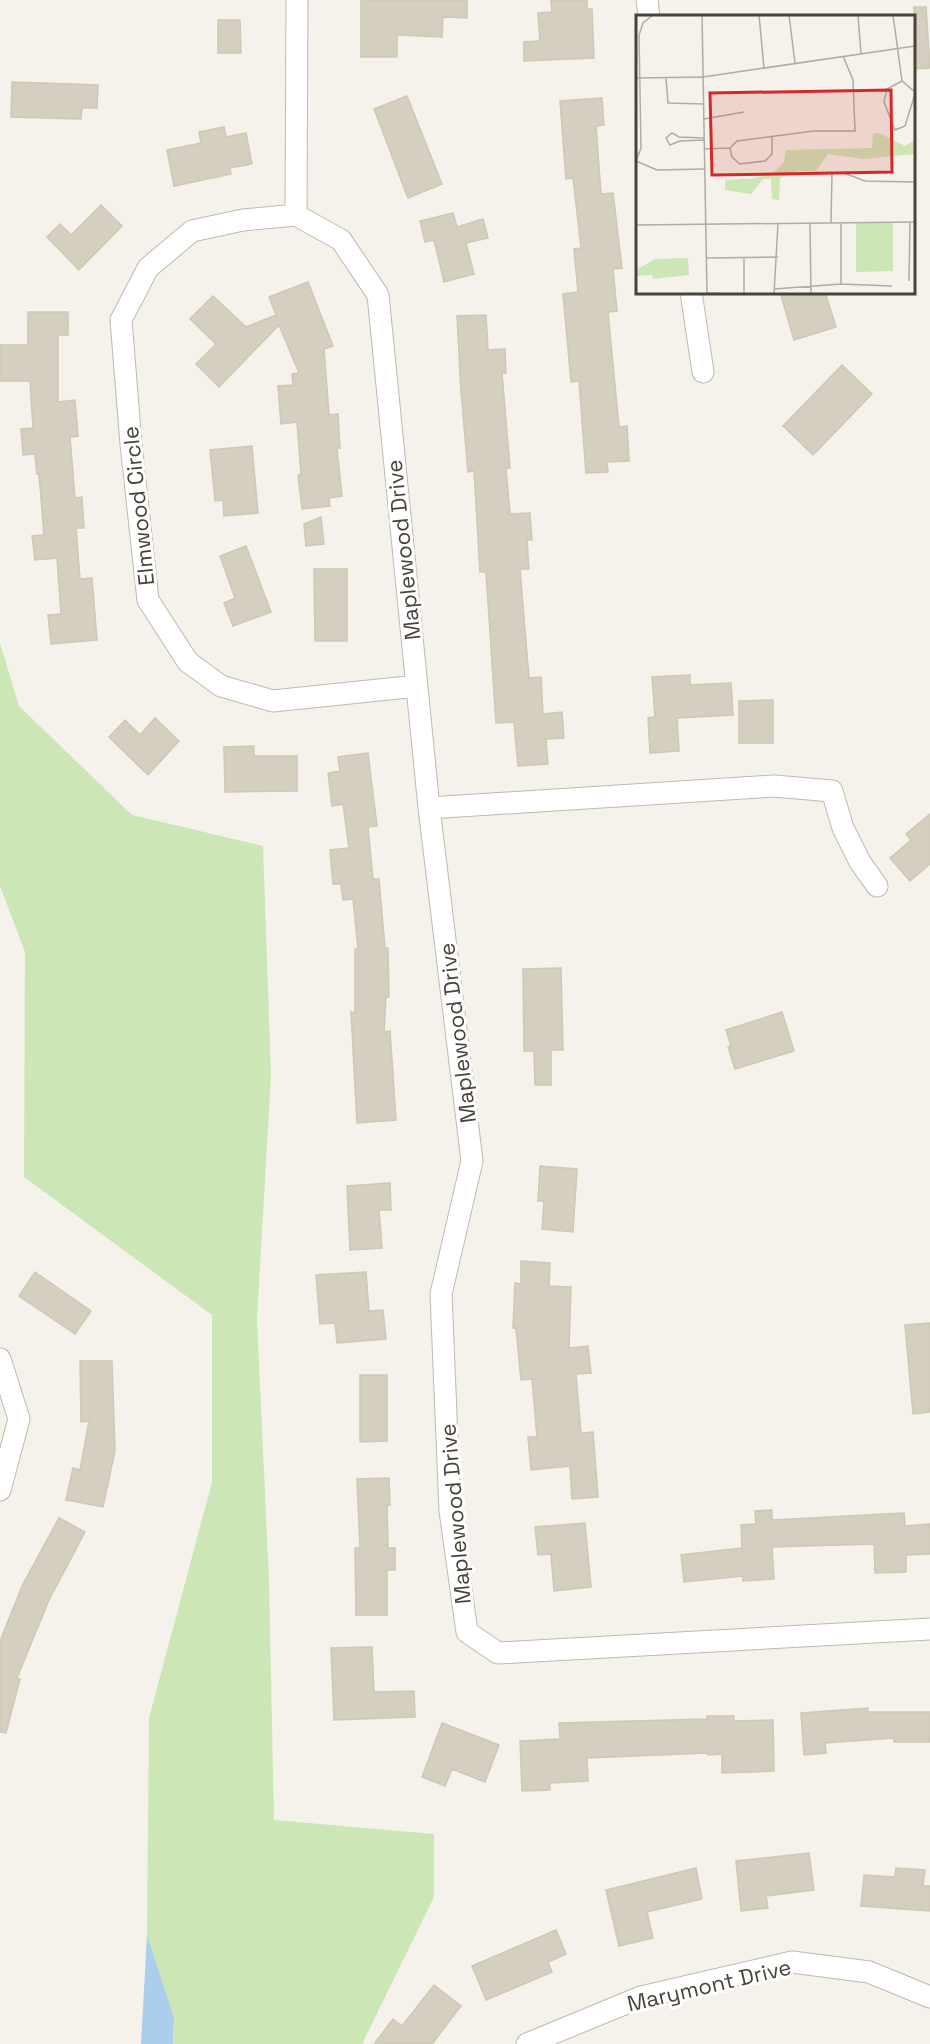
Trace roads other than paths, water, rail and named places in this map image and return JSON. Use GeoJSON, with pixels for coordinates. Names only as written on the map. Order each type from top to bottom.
{"type":"FeatureCollection","features":[{"type":"Feature","properties":{"kind":"street"},"geometry":{"type":"LineString","coordinates":[[296,215],[297,0]]}},
{"type":"Feature","properties":{"kind":"street"},"geometry":{"type":"LineString","coordinates":[[647,0],[649,15]]}},
{"type":"Feature","properties":{"kind":"street","name":"Elmwood Circle"},"geometry":{"type":"LineString","coordinates":[[296,215],[243,220],[192,231],[148,268],[121,320],[130,444],[148,600],[188,662],[221,686],[273,701],[417,686]]}},
{"type":"Feature","properties":{"kind":"street","name":"Maplewood Drive"},"geometry":{"type":"LineString","coordinates":[[296,215],[341,240],[378,295],[429,808],[472,1161],[441,1294],[450,1511],[466,1632],[498,1653],[930,1629]]}},
{"type":"Feature","properties":{"kind":"street"},"geometry":{"type":"LineString","coordinates":[[691,294],[703,372]]}},
{"type":"Feature","properties":{"kind":"street"},"geometry":{"type":"LineString","coordinates":[[429,808],[774,786],[832,791],[843,828],[860,862],[877,886]]}},
{"type":"Feature","properties":{"kind":"street"},"geometry":{"type":"LineString","coordinates":[[0,1359],[19,1419],[0,1490]]}},
{"type":"Feature","properties":{"kind":"street","name":"Marymont Drive"},"geometry":{"type":"LineString","coordinates":[[527,2044],[641,1997],[792,1962],[869,1972],[930,1997]]}},
{"type":"Feature","properties":{"kind":"water"},"geometry":{"type":"Polygon","coordinates":[[[147,1935],[174,2017],[173,2044],[141,2044],[147,1935]]]}}]}
